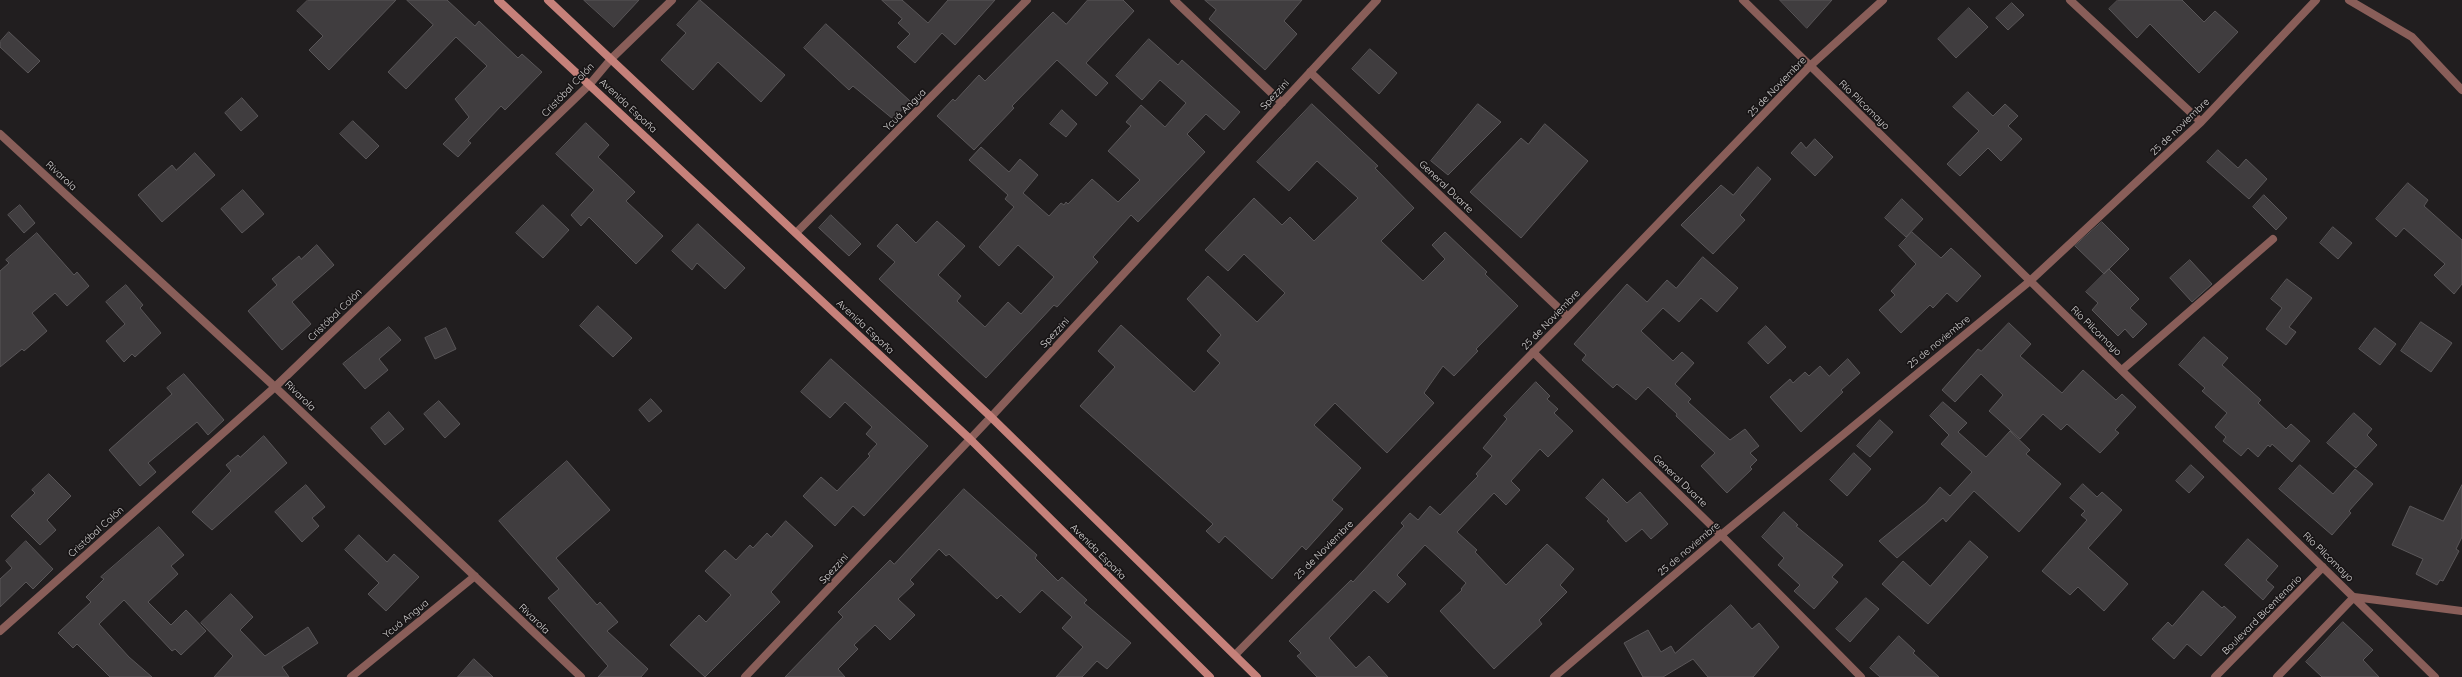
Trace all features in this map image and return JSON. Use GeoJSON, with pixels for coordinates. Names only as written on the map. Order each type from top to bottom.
{"type":"FeatureCollection","features":[{"type":"Feature","properties":{"kind":"street","name":"Avenida España"},"geometry":{"type":"LineString","coordinates":[[498,0],[970,439],[1210,677]]}},
{"type":"Feature","properties":{"kind":"street"},"geometry":{"type":"LineString","coordinates":[[548,0],[991,416],[1257,677]]}},
{"type":"Feature","properties":{"kind":"street","name":"Cristóbal Colón"},"geometry":{"type":"LineString","coordinates":[[0,631],[275,387],[590,84],[611,59],[672,0]]}},
{"type":"Feature","properties":{"kind":"street","name":"Ycuá Angua"},"geometry":{"type":"LineString","coordinates":[[796,233],[1027,0]]}},
{"type":"Feature","properties":{"kind":"street"},"geometry":{"type":"LineString","coordinates":[[1174,0],[1282,103]]}},
{"type":"Feature","properties":{"kind":"street","name":"Spezzini"},"geometry":{"type":"LineString","coordinates":[[745,677],[970,439],[1377,0]]}},
{"type":"Feature","properties":{"kind":"street","name":"Río Pilcomayo"},"geometry":{"type":"LineString","coordinates":[[1743,0],[2435,677]]}},
{"type":"Feature","properties":{"kind":"street","name":"25 de Noviembre"},"geometry":{"type":"LineString","coordinates":[[1235,655],[1568,317],[1810,66],[1883,0]]}},
{"type":"Feature","properties":{"kind":"street"},"geometry":{"type":"LineString","coordinates":[[2070,0],[2201,122]]}},
{"type":"Feature","properties":{"kind":"street","name":"25 de noviembre"},"geometry":{"type":"LineString","coordinates":[[1554,677],[1721,534],[2030,281],[2201,122],[2316,0]]}},
{"type":"Feature","properties":{"kind":"street"},"geometry":{"type":"LineString","coordinates":[[2349,0],[2412,38],[2462,90]]}},
{"type":"Feature","properties":{"kind":"street","name":"General Duarte"},"geometry":{"type":"LineString","coordinates":[[1310,72],[1568,317]]}},
{"type":"Feature","properties":{"kind":"street","name":"Rivarola"},"geometry":{"type":"LineString","coordinates":[[0,134],[275,387],[581,677]]}},
{"type":"Feature","properties":{"kind":"street"},"geometry":{"type":"LineString","coordinates":[[2122,370],[2273,239]]}},
{"type":"Feature","properties":{"kind":"street","name":"General Duarte"},"geometry":{"type":"LineString","coordinates":[[1533,352],[1721,534],[1861,677]]}},
{"type":"Feature","properties":{"kind":"street","name":"Boulevard Bicentenario"},"geometry":{"type":"LineString","coordinates":[[2215,677],[2323,567]]}},
{"type":"Feature","properties":{"kind":"street","name":"Ycuá Angua"},"geometry":{"type":"LineString","coordinates":[[350,677],[475,576]]}},
{"type":"Feature","properties":{"kind":"street"},"geometry":{"type":"LineString","coordinates":[[2277,677],[2354,598],[2462,611]]}},
{"type":"Feature","properties":{"kind":"building"},"geometry":{"type":"Polygon","coordinates":[[[308,0],[396,0],[329,70],[309,50],[323,36],[297,11],[308,0]]]}},
{"type":"Feature","properties":{"kind":"building"},"geometry":{"type":"Polygon","coordinates":[[[407,0],[447,0],[475,26],[479,21],[518,58],[522,54],[542,72],[505,110],[501,106],[468,141],[471,143],[458,157],[443,144],[469,117],[455,99],[487,66],[456,37],[406,89],[388,72],[433,25],[407,0]]]}},
{"type":"Feature","properties":{"kind":"building"},"geometry":{"type":"Polygon","coordinates":[[[584,0],[639,0],[614,27],[584,0]]]}},
{"type":"Feature","properties":{"kind":"building"},"geometry":{"type":"Polygon","coordinates":[[[700,0],[785,75],[761,102],[718,62],[693,90],[661,60],[686,33],[677,25],[700,0]]]}},
{"type":"Feature","properties":{"kind":"building"},"geometry":{"type":"Polygon","coordinates":[[[882,0],[902,0],[928,23],[948,0],[995,0],[955,45],[942,33],[915,63],[897,47],[910,34],[898,23],[902,19],[882,0]]]}},
{"type":"Feature","properties":{"kind":"building"},"geometry":{"type":"Polygon","coordinates":[[[1088,0],[1123,0],[1134,11],[1086,63],[1108,83],[1096,96],[1057,60],[1012,106],[1014,108],[974,150],[937,116],[953,99],[955,101],[979,75],[985,81],[1053,12],[1066,24],[1088,0]]]}},
{"type":"Feature","properties":{"kind":"building"},"geometry":{"type":"Polygon","coordinates":[[[1205,0],[1302,0],[1284,21],[1297,34],[1265,70],[1209,19],[1216,10],[1205,0]]]}},
{"type":"Feature","properties":{"kind":"building"},"geometry":{"type":"Polygon","coordinates":[[[1780,0],[1832,0],[1807,28],[1780,0]]]}},
{"type":"Feature","properties":{"kind":"building"},"geometry":{"type":"Polygon","coordinates":[[[2118,0],[2182,0],[2204,22],[2215,11],[2238,32],[2199,73],[2150,24],[2137,38],[2109,9],[2118,0]]]}},
{"type":"Feature","properties":{"kind":"building"},"geometry":{"type":"Polygon","coordinates":[[[2012,3],[2024,15],[2008,30],[1996,18],[2012,3]]]}},
{"type":"Feature","properties":{"kind":"building"},"geometry":{"type":"Polygon","coordinates":[[[1969,8],[1988,27],[1956,58],[1938,39],[1969,8]]]}},
{"type":"Feature","properties":{"kind":"building"},"geometry":{"type":"Polygon","coordinates":[[[826,24],[910,101],[893,119],[853,86],[849,90],[804,48],[826,24]]]}},
{"type":"Feature","properties":{"kind":"building"},"geometry":{"type":"Polygon","coordinates":[[[9,32],[40,61],[28,73],[0,47],[0,42],[9,32]]]}},
{"type":"Feature","properties":{"kind":"building"},"geometry":{"type":"Polygon","coordinates":[[[1149,39],[1178,65],[1182,60],[1240,112],[1224,130],[1206,114],[1187,134],[1205,152],[1138,222],[1131,215],[1093,257],[1098,262],[1057,307],[1054,305],[986,378],[879,279],[895,262],[877,246],[897,224],[916,243],[937,221],[965,246],[938,275],[961,296],[957,301],[985,327],[1008,302],[1021,314],[1054,277],[1018,245],[999,266],[979,247],[1014,207],[1005,199],[1008,195],[969,160],[981,147],[1009,172],[1020,159],[1038,175],[1023,193],[1049,216],[1061,203],[1064,205],[1066,202],[1068,204],[1092,179],[1118,202],[1140,180],[1108,151],[1131,126],[1126,122],[1141,105],[1165,127],[1186,103],[1160,80],[1142,100],[1116,76],[1149,39]]]}},
{"type":"Feature","properties":{"kind":"building"},"geometry":{"type":"Polygon","coordinates":[[[1370,49],[1397,73],[1379,94],[1352,69],[1370,49]]]}},
{"type":"Feature","properties":{"kind":"building"},"geometry":{"type":"Polygon","coordinates":[[[1968,92],[1993,116],[2005,104],[2018,116],[2008,126],[2022,139],[2001,161],[1988,148],[1960,176],[1947,164],[1979,131],[1953,107],[1968,92]]]}},
{"type":"Feature","properties":{"kind":"building"},"geometry":{"type":"Polygon","coordinates":[[[242,98],[258,116],[241,131],[225,113],[242,98]]]}},
{"type":"Feature","properties":{"kind":"building"},"geometry":{"type":"Polygon","coordinates":[[[1312,104],[1378,166],[1375,168],[1414,208],[1381,241],[1423,281],[1445,259],[1432,245],[1445,232],[1487,272],[1485,274],[1518,306],[1476,349],[1478,351],[1454,376],[1443,366],[1424,393],[1434,403],[1387,453],[1335,403],[1314,425],[1361,468],[1332,500],[1343,509],[1306,550],[1302,546],[1272,579],[1225,536],[1219,543],[1206,531],[1213,524],[1080,406],[1115,367],[1098,351],[1121,325],[1194,392],[1220,363],[1207,351],[1221,335],[1187,299],[1208,276],[1257,322],[1285,293],[1244,254],[1228,271],[1205,250],[1254,198],[1282,225],[1290,217],[1314,241],[1358,198],[1317,161],[1289,191],[1257,162],[1312,104]]]}},
{"type":"Feature","properties":{"kind":"building"},"geometry":{"type":"Polygon","coordinates":[[[1478,104],[1501,122],[1448,175],[1431,161],[1478,104]]]}},
{"type":"Feature","properties":{"kind":"building"},"geometry":{"type":"Polygon","coordinates":[[[1062,110],[1077,124],[1066,137],[1050,124],[1062,110]]]}},
{"type":"Feature","properties":{"kind":"building"},"geometry":{"type":"Polygon","coordinates":[[[353,121],[379,146],[366,159],[340,134],[353,121]]]}},
{"type":"Feature","properties":{"kind":"building"},"geometry":{"type":"Polygon","coordinates":[[[586,123],[609,145],[598,157],[635,192],[626,201],[663,236],[636,264],[589,217],[581,226],[571,215],[594,190],[556,154],[586,123]]]}},
{"type":"Feature","properties":{"kind":"building"},"geometry":{"type":"Polygon","coordinates":[[[1545,124],[1588,161],[1521,238],[1470,192],[1521,138],[1528,144],[1545,124]]]}},
{"type":"Feature","properties":{"kind":"building"},"geometry":{"type":"Polygon","coordinates":[[[1815,139],[1833,157],[1815,176],[1791,153],[1801,142],[1806,148],[1815,139]]]}},
{"type":"Feature","properties":{"kind":"building"},"geometry":{"type":"Polygon","coordinates":[[[2218,150],[2238,168],[2246,159],[2267,179],[2249,199],[2207,162],[2218,150]]]}},
{"type":"Feature","properties":{"kind":"building"},"geometry":{"type":"Polygon","coordinates":[[[195,153],[215,175],[162,222],[138,195],[172,165],[176,170],[195,153]]]}},
{"type":"Feature","properties":{"kind":"building"},"geometry":{"type":"Polygon","coordinates":[[[1758,167],[1771,179],[1740,215],[1745,220],[1713,254],[1681,225],[1721,185],[1733,195],[1758,167]]]}},
{"type":"Feature","properties":{"kind":"building"},"geometry":{"type":"Polygon","coordinates":[[[2408,183],[2428,200],[2424,206],[2462,240],[2462,284],[2454,294],[2434,275],[2445,264],[2404,228],[2396,237],[2376,219],[2408,183]]]}},
{"type":"Feature","properties":{"kind":"building"},"geometry":{"type":"Polygon","coordinates":[[[243,190],[264,214],[242,233],[221,209],[243,190]]]}},
{"type":"Feature","properties":{"kind":"building"},"geometry":{"type":"Polygon","coordinates":[[[2264,195],[2287,218],[2276,230],[2253,207],[2264,195]]]}},
{"type":"Feature","properties":{"kind":"building"},"geometry":{"type":"Polygon","coordinates":[[[1902,199],[1923,219],[1906,237],[1885,218],[1902,199]]]}},
{"type":"Feature","properties":{"kind":"building"},"geometry":{"type":"Polygon","coordinates":[[[20,205],[35,223],[24,233],[8,215],[20,205]]]}},
{"type":"Feature","properties":{"kind":"building"},"geometry":{"type":"Polygon","coordinates":[[[543,205],[569,230],[543,258],[516,233],[543,205]]]}},
{"type":"Feature","properties":{"kind":"building"},"geometry":{"type":"Polygon","coordinates":[[[831,215],[861,244],[849,256],[819,228],[831,215]]]}},
{"type":"Feature","properties":{"kind":"building"},"geometry":{"type":"Polygon","coordinates":[[[2102,222],[2129,249],[2104,274],[2075,246],[2102,222]]]}},
{"type":"Feature","properties":{"kind":"building"},"geometry":{"type":"Polygon","coordinates":[[[698,224],[745,268],[725,289],[697,263],[692,270],[672,251],[698,224]]]}},
{"type":"Feature","properties":{"kind":"building"},"geometry":{"type":"Polygon","coordinates":[[[2333,227],[2352,243],[2338,259],[2320,243],[2333,227]]]}},
{"type":"Feature","properties":{"kind":"building"},"geometry":{"type":"Polygon","coordinates":[[[1912,232],[1941,258],[1951,248],[1981,276],[1957,302],[1947,293],[1933,308],[1930,305],[1901,333],[1879,310],[1895,295],[1891,291],[1916,264],[1899,246],[1912,232]]]}},
{"type":"Feature","properties":{"kind":"building"},"geometry":{"type":"Polygon","coordinates":[[[37,233],[74,275],[77,272],[89,286],[67,306],[55,293],[32,313],[47,331],[24,351],[22,349],[0,367],[0,271],[9,263],[6,260],[37,233]]]}},
{"type":"Feature","properties":{"kind":"building"},"geometry":{"type":"Polygon","coordinates":[[[317,245],[334,265],[292,302],[311,324],[282,350],[248,311],[277,285],[272,279],[299,256],[301,259],[317,245]]]}},
{"type":"Feature","properties":{"kind":"building"},"geometry":{"type":"Polygon","coordinates":[[[1703,257],[1738,288],[1717,312],[1701,298],[1679,322],[1663,308],[1641,331],[1673,361],[1682,352],[1694,363],[1675,384],[1691,399],[1688,402],[1730,440],[1745,429],[1759,446],[1750,453],[1757,460],[1750,467],[1752,469],[1727,493],[1701,466],[1715,453],[1676,416],[1677,414],[1648,387],[1636,400],[1617,384],[1613,388],[1582,360],[1586,355],[1574,344],[1627,284],[1647,302],[1667,280],[1676,288],[1703,257]]]}},
{"type":"Feature","properties":{"kind":"building"},"geometry":{"type":"Polygon","coordinates":[[[2190,260],[2212,284],[2192,302],[2170,278],[2190,260]]]}},
{"type":"Feature","properties":{"kind":"building"},"geometry":{"type":"Polygon","coordinates":[[[2109,269],[2139,299],[2130,308],[2147,324],[2133,338],[2125,329],[2118,336],[2092,310],[2098,303],[2086,292],[2109,269]]]}},
{"type":"Feature","properties":{"kind":"building"},"geometry":{"type":"Polygon","coordinates":[[[2287,279],[2312,298],[2289,327],[2296,332],[2286,345],[2266,329],[2282,308],[2271,299],[2287,279]]]}},
{"type":"Feature","properties":{"kind":"building"},"geometry":{"type":"Polygon","coordinates":[[[126,285],[143,305],[140,308],[161,333],[135,357],[132,354],[124,362],[106,341],[125,324],[106,302],[126,285]]]}},
{"type":"Feature","properties":{"kind":"building"},"geometry":{"type":"Polygon","coordinates":[[[598,306],[632,338],[613,357],[580,326],[598,306]]]}},
{"type":"Feature","properties":{"kind":"building"},"geometry":{"type":"Polygon","coordinates":[[[2421,322],[2452,343],[2431,372],[2401,351],[2421,322]]]}},
{"type":"Feature","properties":{"kind":"building"},"geometry":{"type":"Polygon","coordinates":[[[2009,323],[2031,344],[2020,356],[2062,393],[2083,370],[2116,400],[2122,394],[2136,407],[2115,430],[2119,433],[2100,453],[2067,424],[2061,430],[2043,414],[2020,439],[1989,411],[2003,395],[1981,374],[1955,402],[1942,390],[1978,349],[1981,351],[2009,323]]]}},
{"type":"Feature","properties":{"kind":"building"},"geometry":{"type":"Polygon","coordinates":[[[1766,326],[1786,347],[1768,364],[1748,343],[1766,326]]]}},
{"type":"Feature","properties":{"kind":"building"},"geometry":{"type":"Polygon","coordinates":[[[389,327],[401,340],[379,359],[388,370],[365,389],[343,364],[389,327]]]}},
{"type":"Feature","properties":{"kind":"building"},"geometry":{"type":"Polygon","coordinates":[[[446,328],[456,349],[435,359],[425,338],[446,328]]]}},
{"type":"Feature","properties":{"kind":"building"},"geometry":{"type":"Polygon","coordinates":[[[2375,328],[2396,344],[2380,365],[2359,349],[2375,328]]]}},
{"type":"Feature","properties":{"kind":"building"},"geometry":{"type":"Polygon","coordinates":[[[2204,337],[2228,358],[2222,365],[2261,400],[2258,403],[2286,429],[2291,424],[2310,441],[2292,462],[2272,444],[2270,447],[2268,445],[2258,457],[2248,448],[2241,456],[2223,441],[2226,437],[2215,427],[2227,413],[2202,391],[2205,388],[2179,365],[2204,337]]]}},
{"type":"Feature","properties":{"kind":"building"},"geometry":{"type":"Polygon","coordinates":[[[831,359],[928,446],[864,516],[853,506],[835,526],[803,496],[821,477],[837,491],[870,456],[868,454],[877,444],[866,434],[872,427],[845,402],[830,418],[801,392],[831,359]]]}},
{"type":"Feature","properties":{"kind":"building"},"geometry":{"type":"Polygon","coordinates":[[[1848,359],[1860,373],[1841,390],[1843,392],[1801,432],[1770,397],[1790,379],[1793,383],[1805,372],[1809,376],[1820,366],[1829,376],[1848,359]]]}},
{"type":"Feature","properties":{"kind":"building"},"geometry":{"type":"Polygon","coordinates":[[[184,374],[224,420],[208,435],[197,422],[148,463],[156,472],[140,486],[109,450],[172,394],[167,388],[184,374]]]}},
{"type":"Feature","properties":{"kind":"building"},"geometry":{"type":"Polygon","coordinates":[[[1536,382],[1550,396],[1547,399],[1558,409],[1554,413],[1573,431],[1548,457],[1540,449],[1511,481],[1520,490],[1506,505],[1494,493],[1457,532],[1477,550],[1475,552],[1506,585],[1547,544],[1574,569],[1560,585],[1567,592],[1539,620],[1542,624],[1494,669],[1440,611],[1462,590],[1461,589],[1466,583],[1425,545],[1397,575],[1406,584],[1388,603],[1374,590],[1329,638],[1356,668],[1369,656],[1388,677],[1317,677],[1297,656],[1301,653],[1289,641],[1351,580],[1353,582],[1404,526],[1401,523],[1410,513],[1418,520],[1430,506],[1440,515],[1478,476],[1476,474],[1492,456],[1483,448],[1507,419],[1504,416],[1536,382]]]}},
{"type":"Feature","properties":{"kind":"building"},"geometry":{"type":"Polygon","coordinates":[[[651,399],[662,411],[649,422],[639,410],[651,399]]]}},
{"type":"Feature","properties":{"kind":"building"},"geometry":{"type":"Polygon","coordinates":[[[439,401],[460,424],[445,438],[424,414],[439,401]]]}},
{"type":"Feature","properties":{"kind":"building"},"geometry":{"type":"Polygon","coordinates":[[[1943,402],[1967,423],[1958,432],[1986,457],[2010,431],[2030,450],[2026,454],[2061,484],[2019,532],[1974,491],[1946,522],[1943,518],[1897,558],[1879,541],[1926,503],[1940,487],[1950,496],[1972,472],[1941,444],[1949,435],[1930,416],[1943,402]]]}},
{"type":"Feature","properties":{"kind":"building"},"geometry":{"type":"Polygon","coordinates":[[[389,412],[404,429],[385,445],[371,428],[389,412]]]}},
{"type":"Feature","properties":{"kind":"building"},"geometry":{"type":"Polygon","coordinates":[[[2354,413],[2372,429],[2367,435],[2377,445],[2356,468],[2327,443],[2354,413]]]}},
{"type":"Feature","properties":{"kind":"building"},"geometry":{"type":"Polygon","coordinates":[[[1880,420],[1893,432],[1870,457],[1857,446],[1880,420]]]}},
{"type":"Feature","properties":{"kind":"building"},"geometry":{"type":"Polygon","coordinates":[[[264,436],[287,463],[212,530],[192,512],[231,471],[226,465],[238,455],[240,457],[264,436]]]}},
{"type":"Feature","properties":{"kind":"building"},"geometry":{"type":"Polygon","coordinates":[[[1854,453],[1871,469],[1847,496],[1830,480],[1854,453]]]}},
{"type":"Feature","properties":{"kind":"building"},"geometry":{"type":"Polygon","coordinates":[[[567,461],[610,510],[556,558],[597,605],[600,602],[618,622],[607,631],[648,669],[641,677],[598,677],[608,666],[548,598],[559,589],[499,521],[567,461]]]}},
{"type":"Feature","properties":{"kind":"building"},"geometry":{"type":"Polygon","coordinates":[[[2191,465],[2204,477],[2189,493],[2176,481],[2191,465]]]}},
{"type":"Feature","properties":{"kind":"building"},"geometry":{"type":"Polygon","coordinates":[[[2300,465],[2333,494],[2355,469],[2373,484],[2349,511],[2351,513],[2332,535],[2279,489],[2300,465]]]}},
{"type":"Feature","properties":{"kind":"building"},"geometry":{"type":"Polygon","coordinates":[[[49,474],[71,496],[47,520],[56,530],[40,545],[11,516],[35,493],[32,490],[49,474]]]}},
{"type":"Feature","properties":{"kind":"building"},"geometry":{"type":"Polygon","coordinates":[[[1603,479],[1627,503],[1640,492],[1668,524],[1651,539],[1642,529],[1626,542],[1607,521],[1609,519],[1586,498],[1603,479]]]}},
{"type":"Feature","properties":{"kind":"building"},"geometry":{"type":"Polygon","coordinates":[[[2083,484],[2097,497],[2102,492],[2122,510],[2088,548],[2128,584],[2104,611],[2078,587],[2070,595],[2042,571],[2087,520],[2081,515],[2085,511],[2070,498],[2083,484]]]}},
{"type":"Feature","properties":{"kind":"building"},"geometry":{"type":"Polygon","coordinates":[[[306,485],[325,507],[312,518],[319,526],[302,542],[275,512],[306,485]]]}},
{"type":"Feature","properties":{"kind":"building"},"geometry":{"type":"Polygon","coordinates":[[[2462,485],[2462,537],[2456,549],[2459,551],[2443,581],[2440,580],[2437,585],[2416,574],[2423,559],[2392,545],[2410,506],[2443,521],[2462,485]]]}},
{"type":"Feature","properties":{"kind":"building"},"geometry":{"type":"Polygon","coordinates":[[[964,489],[1037,555],[1035,558],[1058,581],[1062,577],[1087,600],[1084,603],[1131,643],[1107,669],[1097,661],[1082,677],[1056,677],[1083,647],[1062,628],[1072,617],[1042,590],[1020,613],[1001,595],[997,599],[949,554],[946,556],[939,549],[910,580],[914,584],[898,599],[915,615],[890,640],[875,625],[854,645],[858,649],[838,669],[845,677],[785,677],[843,617],[838,612],[890,560],[894,564],[964,489]]]}},
{"type":"Feature","properties":{"kind":"building"},"geometry":{"type":"Polygon","coordinates":[[[1784,512],[1798,525],[1796,526],[1843,565],[1832,577],[1838,582],[1814,609],[1794,591],[1800,585],[1778,565],[1784,558],[1762,537],[1784,512]]]}},
{"type":"Feature","properties":{"kind":"building"},"geometry":{"type":"Polygon","coordinates":[[[786,521],[813,546],[771,592],[780,602],[705,677],[670,645],[699,615],[706,622],[731,595],[705,571],[725,550],[736,560],[750,545],[753,548],[767,533],[771,537],[786,521]]]}},
{"type":"Feature","properties":{"kind":"building"},"geometry":{"type":"Polygon","coordinates":[[[159,527],[184,555],[171,566],[178,574],[148,602],[171,625],[186,610],[206,631],[181,655],[175,649],[172,651],[124,600],[99,624],[129,657],[152,677],[110,677],[77,644],[73,648],[58,633],[91,602],[86,597],[104,579],[101,577],[159,527]]]}},
{"type":"Feature","properties":{"kind":"building"},"geometry":{"type":"Polygon","coordinates":[[[359,535],[387,562],[394,554],[419,577],[386,611],[368,594],[379,583],[345,550],[359,535]]]}},
{"type":"Feature","properties":{"kind":"building"},"geometry":{"type":"Polygon","coordinates":[[[2248,539],[2278,566],[2266,580],[2274,587],[2263,600],[2225,565],[2248,539]]]}},
{"type":"Feature","properties":{"kind":"building"},"geometry":{"type":"Polygon","coordinates":[[[26,541],[53,569],[33,589],[26,582],[0,607],[0,579],[12,568],[6,561],[26,541]]]}},
{"type":"Feature","properties":{"kind":"building"},"geometry":{"type":"Polygon","coordinates":[[[1970,541],[1988,557],[1928,624],[1882,584],[1903,561],[1930,586],[1970,541]]]}},
{"type":"Feature","properties":{"kind":"building"},"geometry":{"type":"Polygon","coordinates":[[[2203,591],[2222,608],[2224,606],[2236,617],[2201,656],[2187,644],[2174,659],[2152,639],[2168,622],[2172,626],[2203,591]]]}},
{"type":"Feature","properties":{"kind":"building"},"geometry":{"type":"Polygon","coordinates":[[[231,594],[253,617],[240,630],[265,656],[308,627],[318,643],[282,667],[289,677],[214,677],[233,656],[201,623],[231,594]]]}},
{"type":"Feature","properties":{"kind":"building"},"geometry":{"type":"Polygon","coordinates":[[[1866,598],[1879,609],[1850,642],[1836,629],[1866,598]]]}},
{"type":"Feature","properties":{"kind":"building"},"geometry":{"type":"Polygon","coordinates":[[[1731,605],[1752,629],[1759,623],[1779,647],[1753,677],[1708,677],[1693,659],[1663,677],[1643,677],[1624,643],[1648,630],[1661,652],[1671,646],[1675,653],[1731,605]]]}},
{"type":"Feature","properties":{"kind":"building"},"geometry":{"type":"Polygon","coordinates":[[[2343,622],[2373,650],[2363,660],[2379,677],[2322,677],[2306,662],[2343,622]]]}},
{"type":"Feature","properties":{"kind":"building"},"geometry":{"type":"Polygon","coordinates":[[[1899,636],[1915,651],[1913,653],[1939,677],[1880,677],[1870,668],[1899,636]]]}},
{"type":"Feature","properties":{"kind":"building"},"geometry":{"type":"Polygon","coordinates":[[[474,659],[493,677],[458,677],[474,659]]]}}]}
